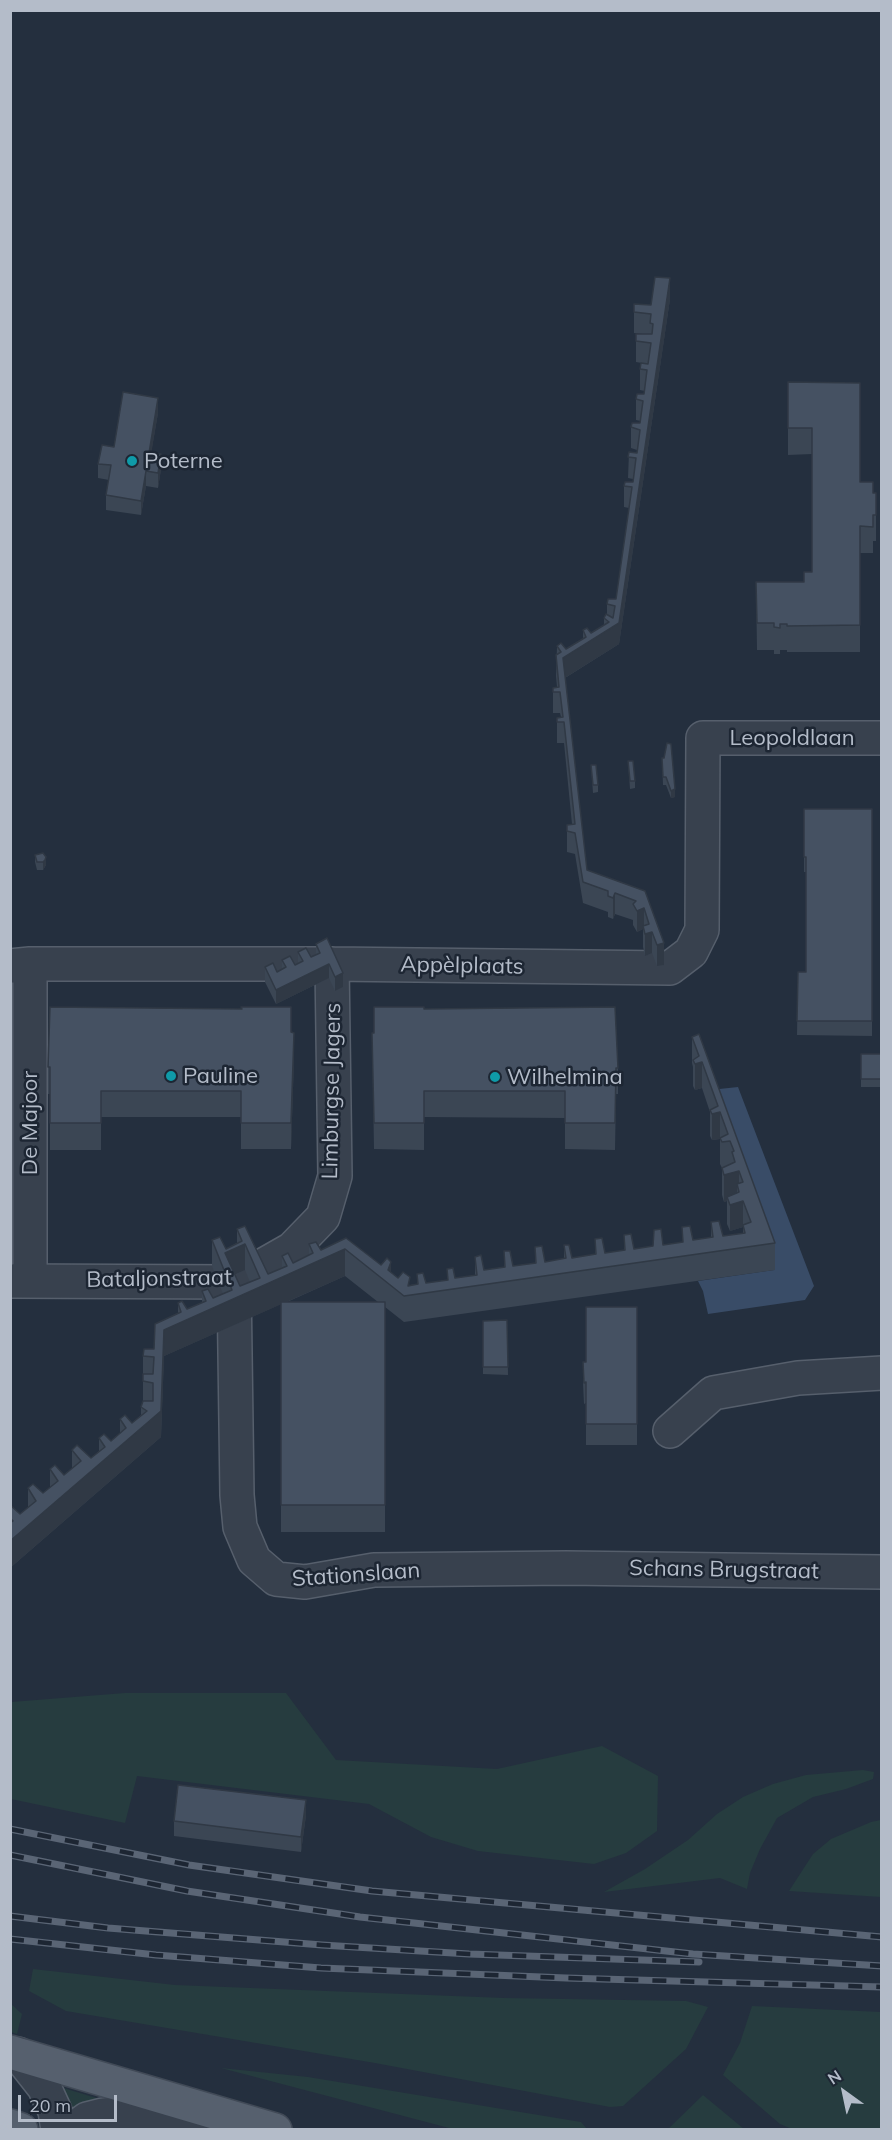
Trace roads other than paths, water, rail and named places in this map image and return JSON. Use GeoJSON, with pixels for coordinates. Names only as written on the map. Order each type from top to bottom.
{"type":"FeatureCollection","features":[{"type":"Feature","properties":{"kind":"main road"},"geometry":{"type":"LineString","coordinates":[[14,2053],[275,2130]]}},
{"type":"Feature","properties":{"kind":"main road"},"geometry":{"type":"LineString","coordinates":[[10,2126],[21,2130]]}},
{"type":"Feature","properties":{"kind":"street","name":"Leopoldlaan"},"geometry":{"type":"LineString","coordinates":[[703,738],[882,738]]}},
{"type":"Feature","properties":{"kind":"street","name":"Appèlplaats"},"geometry":{"type":"LineString","coordinates":[[20,965],[333,964],[670,968],[691,952],[702,930],[703,738]]}},
{"type":"Feature","properties":{"kind":"street","name":"Limburgse Jagers"},"geometry":{"type":"LineString","coordinates":[[323,1217],[335,1176],[333,964]]}},
{"type":"Feature","properties":{"kind":"street","name":"De Majoor"},"geometry":{"type":"LineString","coordinates":[[20,965],[20,1281]]}},
{"type":"Feature","properties":{"kind":"street","name":"Bataljonstraat"},"geometry":{"type":"LineString","coordinates":[[20,1281],[234,1282],[292,1249],[323,1217]]}},
{"type":"Feature","properties":{"kind":"street","name":"Stationslaan"},"geometry":{"type":"LineString","coordinates":[[234,1282],[237,1495],[240,1527],[254,1560],[276,1579],[305,1582],[374,1570],[566,1569]]}},
{"type":"Feature","properties":{"kind":"street"},"geometry":{"type":"LineString","coordinates":[[670,1431],[713,1393],[798,1378],[882,1372]]}},
{"type":"Feature","properties":{"kind":"street","name":"Schans Brugstraat"},"geometry":{"type":"LineString","coordinates":[[566,1569],[882,1572]]}},
{"type":"Feature","properties":{"kind":"street"},"geometry":{"type":"LineString","coordinates":[[14,2053],[44,2087],[55,2111],[58,2130]]}},
{"type":"Feature","properties":{"kind":"street"},"geometry":{"type":"LineString","coordinates":[[72,2130],[87,2119],[103,2115],[220,2112]]}},
{"type":"Feature","properties":{"kind":"water"},"geometry":{"type":"Polygon","coordinates":[[[738,1087],[814,1286],[805,1300],[708,1314],[703,1291],[698,1281],[774,1270],[710,1090],[738,1087]]]}},
{"type":"Feature","properties":{"kind":"railway"},"geometry":{"type":"LineString","coordinates":[[10,1829],[189,1865],[372,1891],[882,1937]]}},
{"type":"Feature","properties":{"kind":"railway"},"geometry":{"type":"LineString","coordinates":[[10,1855],[187,1891],[360,1917],[693,1954],[882,1966]]}},
{"type":"Feature","properties":{"kind":"railway"},"geometry":{"type":"LineString","coordinates":[[10,1916],[108,1928],[322,1945],[469,1954],[699,1962]]}},
{"type":"Feature","properties":{"kind":"railway"},"geometry":{"type":"LineString","coordinates":[[10,1939],[156,1955],[321,1968],[882,1987]]}},
{"type":"Feature","properties":{"kind":"place","name":"Poterne"},"geometry":{"type":"Point","coordinates":[132,461]}},
{"type":"Feature","properties":{"kind":"place","name":"Pauline"},"geometry":{"type":"Point","coordinates":[171,1076]}},
{"type":"Feature","properties":{"kind":"place","name":"Wilhelmina"},"geometry":{"type":"Point","coordinates":[495,1077]}}]}
